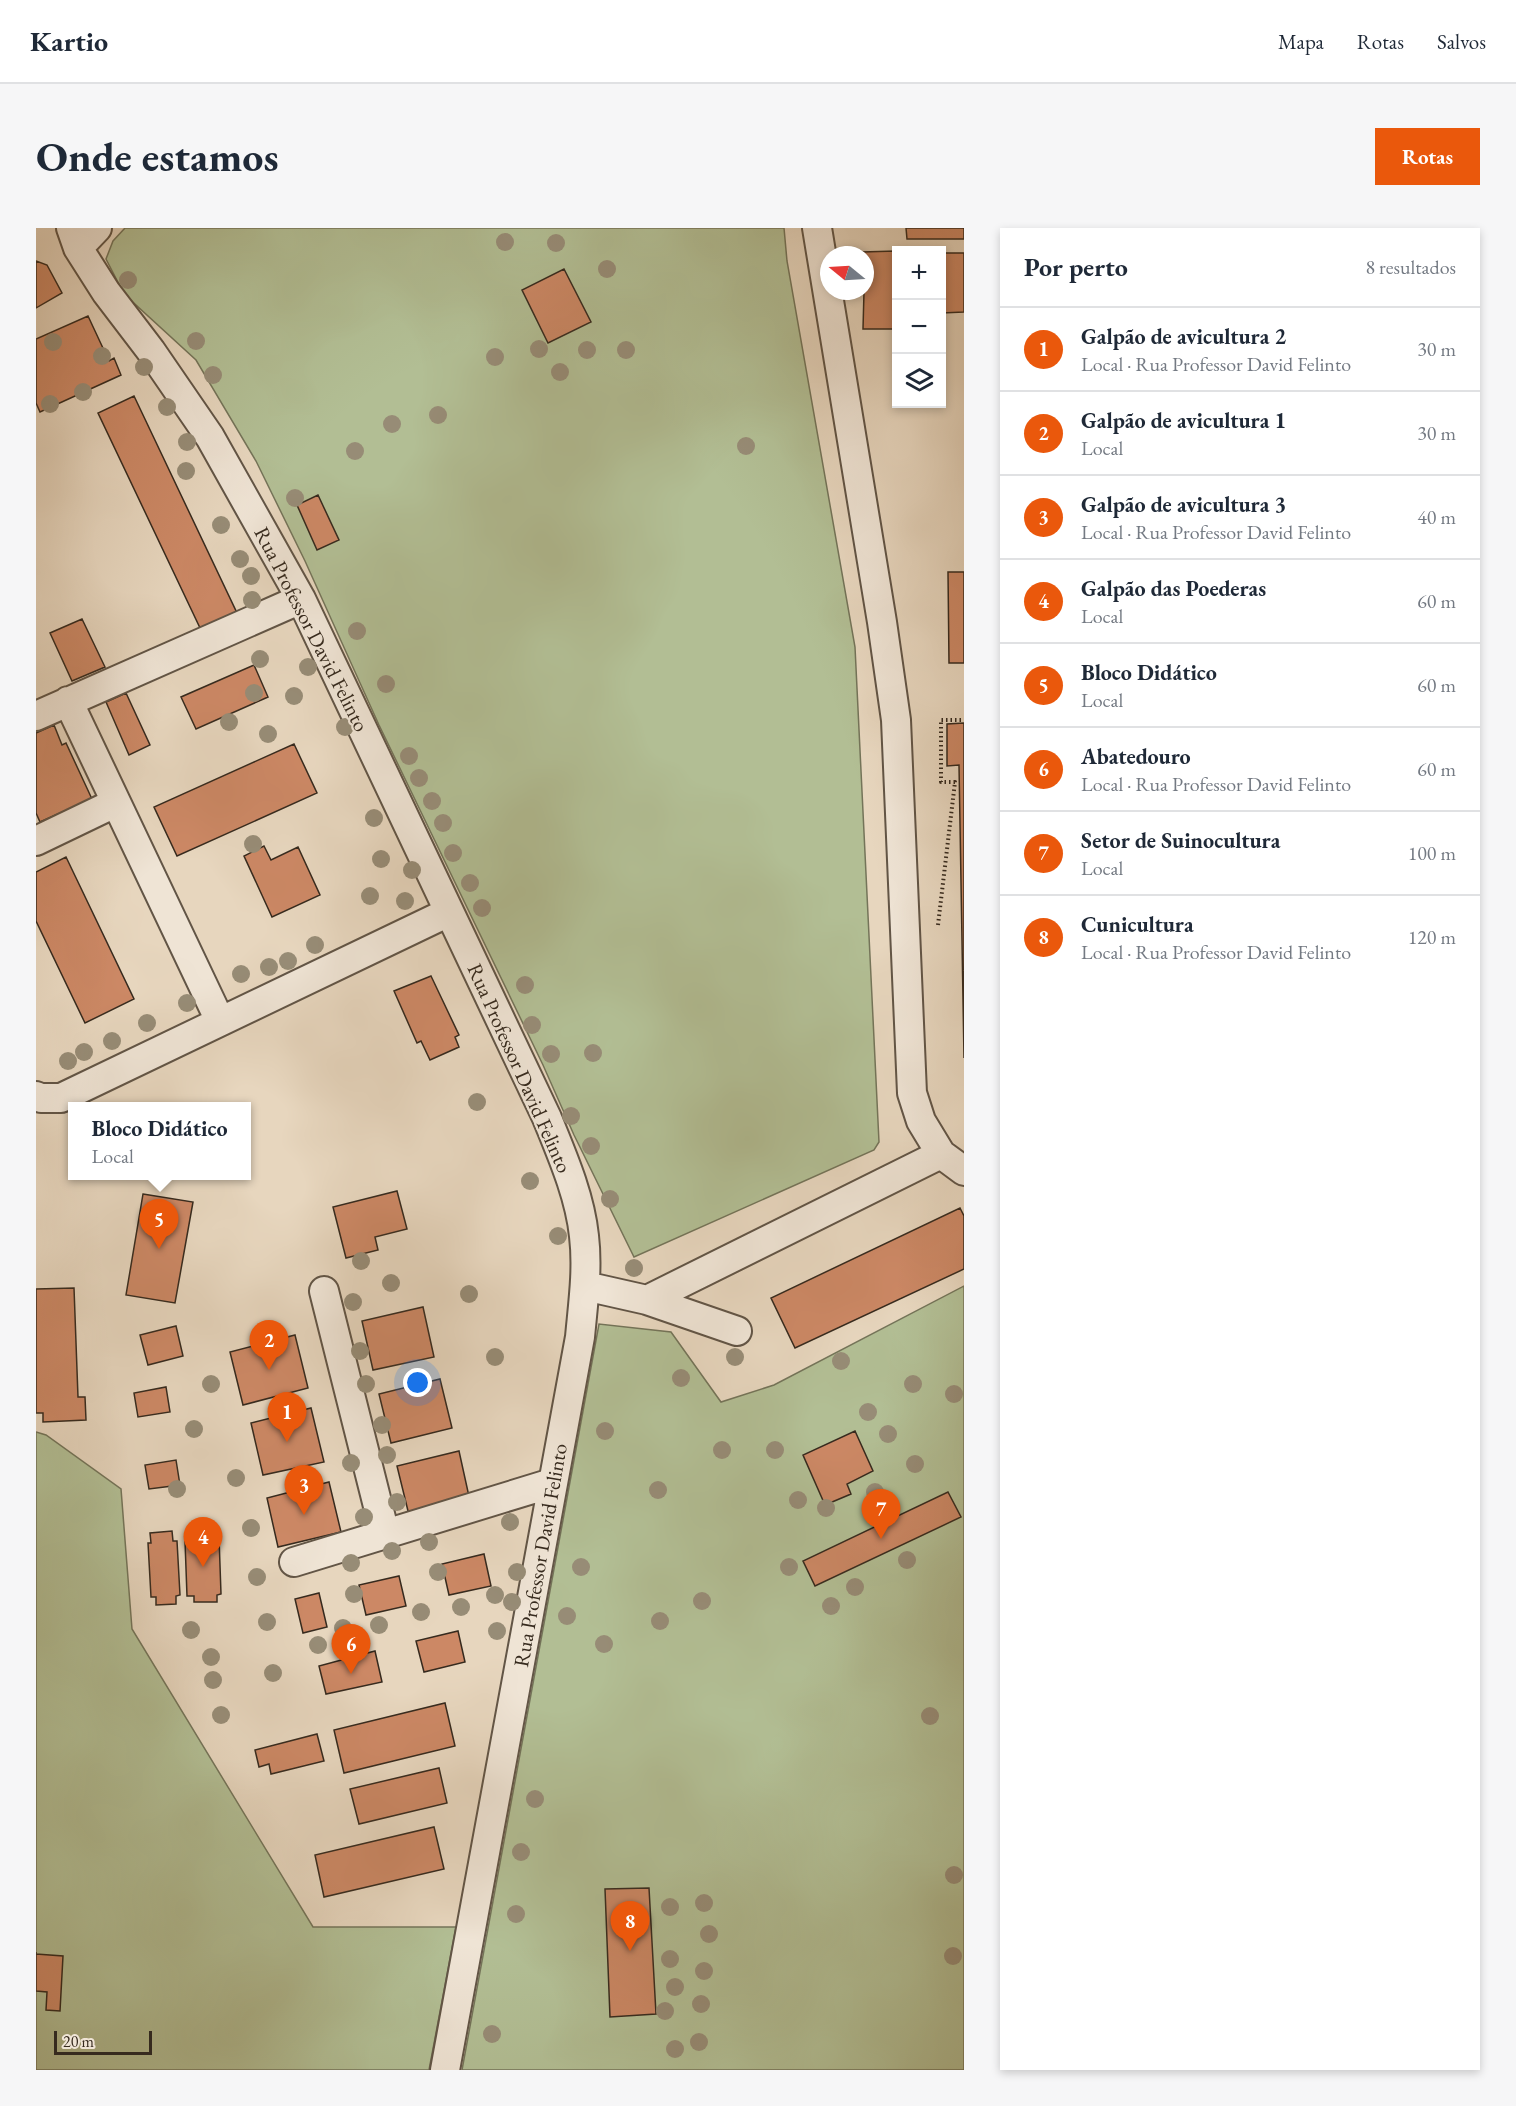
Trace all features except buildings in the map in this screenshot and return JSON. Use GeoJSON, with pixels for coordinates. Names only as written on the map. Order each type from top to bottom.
{"type":"FeatureCollection","features":[{"type":"Feature","properties":{"kind":"street"},"geometry":{"type":"LineString","coordinates":[[74,238],[97,228]]}},
{"type":"Feature","properties":{"kind":"street"},"geometry":{"type":"LineString","coordinates":[[817,228],[881,611],[896,720],[912,1093],[921,1121],[941,1154],[964,1171]]}},
{"type":"Feature","properties":{"kind":"street","name":"Rua Professor David Felinto"},"geometry":{"type":"LineString","coordinates":[[74,238],[106,292],[151,351],[210,437],[301,599],[547,1118],[570,1177],[584,1236],[585,1286],[580,1337],[445,2070]]}},
{"type":"Feature","properties":{"kind":"street"},"geometry":{"type":"LineString","coordinates":[[36,716],[301,599]]}},
{"type":"Feature","properties":{"kind":"street"},"geometry":{"type":"LineString","coordinates":[[68,701],[220,1021]]}},
{"type":"Feature","properties":{"kind":"street"},"geometry":{"type":"LineString","coordinates":[[36,842],[115,803]]}},
{"type":"Feature","properties":{"kind":"street"},"geometry":{"type":"LineString","coordinates":[[36,1096],[61,1098],[448,912]]}},
{"type":"Feature","properties":{"kind":"street"},"geometry":{"type":"LineString","coordinates":[[647,1300],[941,1154]]}},
{"type":"Feature","properties":{"kind":"street"},"geometry":{"type":"LineString","coordinates":[[585,1286],[647,1300],[736,1332]]}},
{"type":"Feature","properties":{"kind":"street"},"geometry":{"type":"LineString","coordinates":[[324,1291],[385,1534]]}},
{"type":"Feature","properties":{"kind":"street"},"geometry":{"type":"LineString","coordinates":[[294,1562],[552,1483]]}},
{"type":"Feature","properties":{"kind":"path"},"geometry":{"type":"LineString","coordinates":[[938,931],[955,782],[941,782],[941,720],[964,720]]}},
{"type":"Feature","properties":{"kind":"green space"},"geometry":{"type":"Polygon","coordinates":[[[125,228],[784,228],[787,261],[855,647],[879,1142],[874,1150],[634,1257],[379,725],[305,561],[256,461],[196,360],[124,294],[106,259],[113,241],[125,228]]]}},
{"type":"Feature","properties":{"kind":"green space"},"geometry":{"type":"Polygon","coordinates":[[[964,1286],[964,2070],[462,2070],[599,1324],[671,1332],[721,1402],[774,1385],[964,1286]]]}},
{"type":"Feature","properties":{"kind":"green space"},"geometry":{"type":"Polygon","coordinates":[[[36,1432],[46,1435],[121,1489],[132,1629],[313,1927],[456,1927],[429,2070],[36,2070],[36,1432]]]}},
{"type":"Feature","properties":{"kind":"place","name":"Bloco Didático"},"geometry":{"type":"Point","coordinates":[159,1249]}},
{"type":"Feature","properties":{"kind":"place","name":"Galpão de avicultura 1"},"geometry":{"type":"Point","coordinates":[269,1370]}},
{"type":"Feature","properties":{"kind":"place","name":"Galpão de avicultura 2"},"geometry":{"type":"Point","coordinates":[287,1442]}},
{"type":"Feature","properties":{"kind":"place","name":"Galpão de avicultura 3"},"geometry":{"type":"Point","coordinates":[304,1515]}},
{"type":"Feature","properties":{"kind":"place","name":"Setor de Suinocultura"},"geometry":{"type":"Point","coordinates":[881,1539]}},
{"type":"Feature","properties":{"kind":"place","name":"Galpão das Poederas"},"geometry":{"type":"Point","coordinates":[203,1567]}},
{"type":"Feature","properties":{"kind":"place","name":"Abatedouro"},"geometry":{"type":"Point","coordinates":[351,1674]}},
{"type":"Feature","properties":{"kind":"place","name":"Cunicultura"},"geometry":{"type":"Point","coordinates":[630,1951]}}]}
